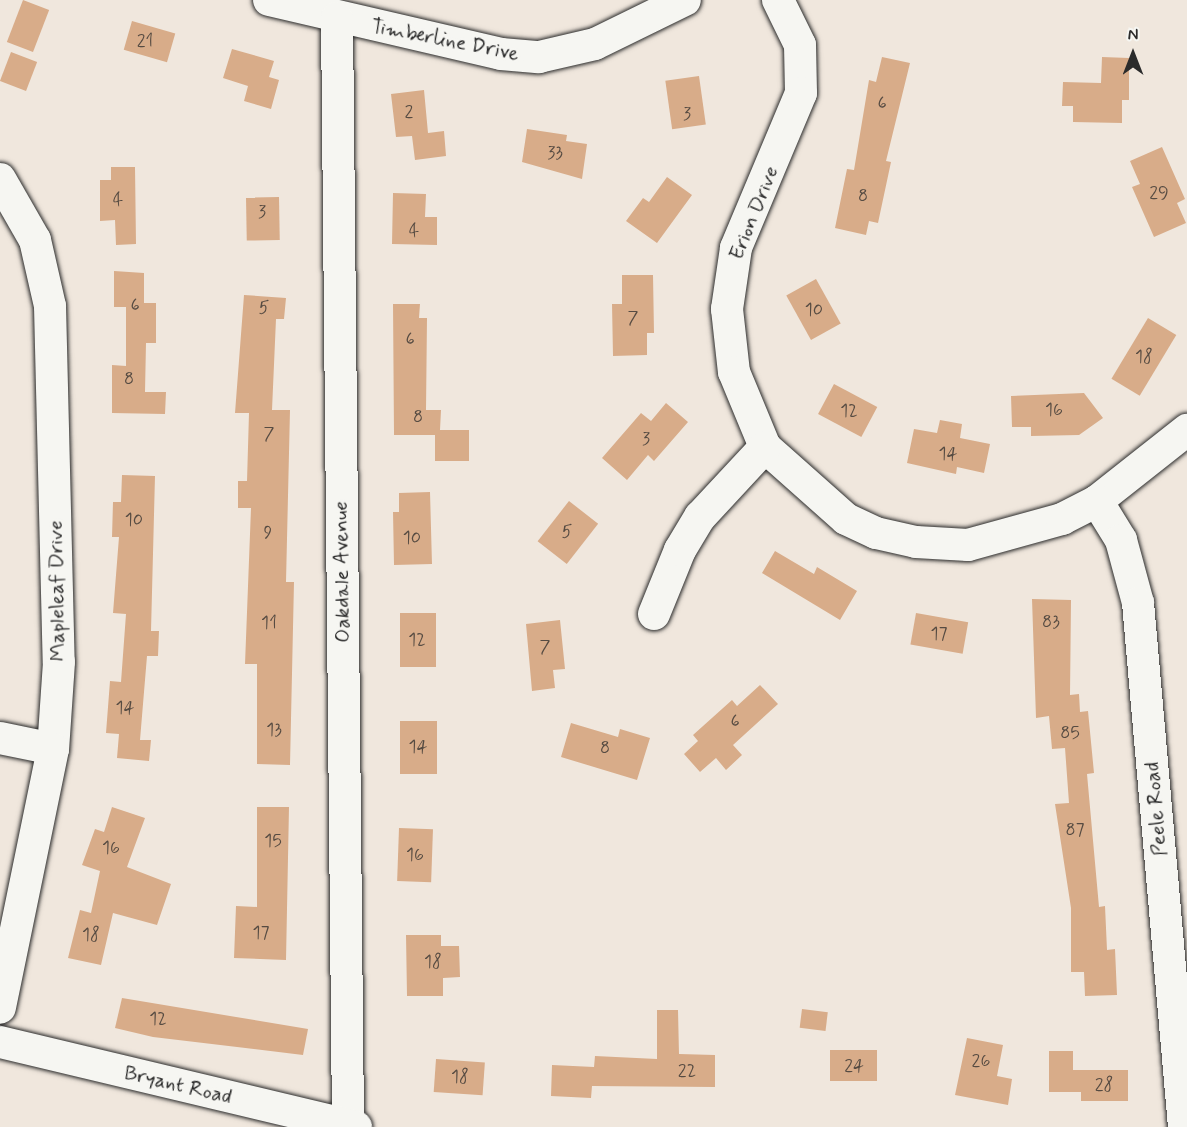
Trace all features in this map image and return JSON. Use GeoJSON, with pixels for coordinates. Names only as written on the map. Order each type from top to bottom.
{"type":"FeatureCollection","features":[{"type":"Feature","properties":{"kind":"street","name":"Timberline Drive"},"geometry":{"type":"LineString","coordinates":[[269,0],[337,18],[501,54],[539,57],[595,44],[684,0]]}},
{"type":"Feature","properties":{"kind":"street","name":"Erion Drive"},"geometry":{"type":"LineString","coordinates":[[778,0],[800,45],[801,93],[736,248],[727,309],[735,372],[765,447],[846,519],[876,533],[916,542],[968,545],[1011,536],[1062,519],[1097,501],[1187,429]]}},
{"type":"Feature","properties":{"kind":"street","name":"Oakdale Avenue"},"geometry":{"type":"LineString","coordinates":[[337,18],[352,1126]]}},
{"type":"Feature","properties":{"kind":"street","name":"Mapleleaf Drive"},"geometry":{"type":"LineString","coordinates":[[0,179],[35,240],[50,306],[59,662],[53,749],[0,1008]]}},
{"type":"Feature","properties":{"kind":"street"},"geometry":{"type":"LineString","coordinates":[[654,615],[680,550],[700,517],[765,447]]}},
{"type":"Feature","properties":{"kind":"street","name":"Peele Road"},"geometry":{"type":"LineString","coordinates":[[1097,501],[1121,540],[1138,603],[1184,1127]]}},
{"type":"Feature","properties":{"kind":"street"},"geometry":{"type":"LineString","coordinates":[[0,738],[53,749]]}},
{"type":"Feature","properties":{"kind":"street","name":"Bryant Road"},"geometry":{"type":"LineString","coordinates":[[0,1042],[352,1126]]}},
{"type":"Feature","properties":{"kind":"building"},"geometry":{"type":"Polygon","coordinates":[[[23,0],[49,10],[33,52],[7,42],[23,0]]]}},
{"type":"Feature","properties":{"kind":"building"},"geometry":{"type":"Polygon","coordinates":[[[132,21],[175,33],[167,62],[124,50],[132,21]]]}},
{"type":"Feature","properties":{"kind":"building"},"geometry":{"type":"Polygon","coordinates":[[[232,49],[274,61],[269,77],[279,80],[271,109],[244,101],[248,86],[223,78],[232,49]]]}},
{"type":"Feature","properties":{"kind":"building"},"geometry":{"type":"Polygon","coordinates":[[[11,52],[37,62],[26,91],[0,81],[11,52]]]}},
{"type":"Feature","properties":{"kind":"building"},"geometry":{"type":"Polygon","coordinates":[[[882,57],[910,63],[886,161],[891,162],[878,223],[869,221],[866,235],[835,228],[847,169],[854,170],[869,80],[876,82],[882,57]]]}},
{"type":"Feature","properties":{"kind":"building"},"geometry":{"type":"Polygon","coordinates":[[[1102,57],[1129,58],[1129,100],[1122,100],[1122,123],[1073,122],[1073,106],[1062,106],[1063,82],[1101,83],[1102,57]]]}},
{"type":"Feature","properties":{"kind":"building"},"geometry":{"type":"Polygon","coordinates":[[[699,76],[706,125],[672,129],[665,81],[699,76]]]}},
{"type":"Feature","properties":{"kind":"building"},"geometry":{"type":"Polygon","coordinates":[[[424,90],[428,133],[444,131],[446,156],[415,160],[412,136],[396,137],[391,94],[424,90]]]}},
{"type":"Feature","properties":{"kind":"building"},"geometry":{"type":"Polygon","coordinates":[[[527,129],[567,135],[566,141],[587,144],[582,179],[522,162],[527,129]]]}},
{"type":"Feature","properties":{"kind":"building"},"geometry":{"type":"Polygon","coordinates":[[[1162,147],[1185,199],[1177,203],[1186,223],[1154,237],[1132,187],[1140,184],[1130,161],[1162,147]]]}},
{"type":"Feature","properties":{"kind":"building"},"geometry":{"type":"Polygon","coordinates":[[[111,167],[135,167],[136,244],[116,245],[115,220],[100,221],[100,180],[111,180],[111,167]]]}},
{"type":"Feature","properties":{"kind":"building"},"geometry":{"type":"Polygon","coordinates":[[[667,177],[692,195],[657,243],[626,221],[643,198],[649,202],[667,177]]]}},
{"type":"Feature","properties":{"kind":"building"},"geometry":{"type":"Polygon","coordinates":[[[393,193],[426,194],[425,217],[437,217],[437,245],[392,244],[393,193]]]}},
{"type":"Feature","properties":{"kind":"building"},"geometry":{"type":"Polygon","coordinates":[[[279,197],[280,240],[247,241],[246,198],[279,197]]]}},
{"type":"Feature","properties":{"kind":"building"},"geometry":{"type":"Polygon","coordinates":[[[114,271],[144,273],[144,303],[156,303],[156,343],[146,343],[145,392],[166,392],[165,414],[112,413],[112,365],[126,366],[126,307],[114,307],[114,271]]]}},
{"type":"Feature","properties":{"kind":"building"},"geometry":{"type":"Polygon","coordinates":[[[622,275],[653,275],[654,333],[647,333],[647,355],[613,356],[612,304],[622,304],[622,275]]]}},
{"type":"Feature","properties":{"kind":"building"},"geometry":{"type":"Polygon","coordinates":[[[816,279],[841,324],[811,340],[786,295],[816,279]]]}},
{"type":"Feature","properties":{"kind":"building"},"geometry":{"type":"Polygon","coordinates":[[[244,295],[286,298],[284,319],[276,319],[272,410],[290,410],[286,582],[294,582],[290,765],[257,764],[257,664],[245,664],[251,508],[238,508],[238,481],[247,481],[249,413],[235,413],[244,295]]]}},
{"type":"Feature","properties":{"kind":"building"},"geometry":{"type":"Polygon","coordinates":[[[393,304],[420,304],[419,318],[427,318],[426,410],[441,410],[440,430],[469,430],[469,461],[435,461],[435,435],[394,435],[393,304]]]}},
{"type":"Feature","properties":{"kind":"building"},"geometry":{"type":"Polygon","coordinates":[[[1148,318],[1176,335],[1140,396],[1111,379],[1148,318]]]}},
{"type":"Feature","properties":{"kind":"building"},"geometry":{"type":"Polygon","coordinates":[[[834,384],[877,407],[861,437],[818,414],[834,384]]]}},
{"type":"Feature","properties":{"kind":"building"},"geometry":{"type":"Polygon","coordinates":[[[1084,393],[1103,418],[1079,435],[1031,436],[1031,427],[1012,427],[1011,396],[1084,393]]]}},
{"type":"Feature","properties":{"kind":"building"},"geometry":{"type":"Polygon","coordinates":[[[666,403],[688,422],[654,461],[648,455],[627,480],[602,458],[641,413],[651,421],[666,403]]]}},
{"type":"Feature","properties":{"kind":"building"},"geometry":{"type":"Polygon","coordinates":[[[940,420],[962,424],[960,438],[990,444],[984,473],[957,467],[956,474],[907,463],[914,429],[937,433],[940,420]]]}},
{"type":"Feature","properties":{"kind":"building"},"geometry":{"type":"Polygon","coordinates":[[[122,475],[155,476],[151,631],[159,631],[158,656],[147,656],[140,740],[151,740],[149,761],[117,758],[119,734],[106,733],[110,681],[121,682],[126,614],[113,613],[119,537],[112,537],[113,502],[121,502],[122,475]]]}},
{"type":"Feature","properties":{"kind":"building"},"geometry":{"type":"Polygon","coordinates":[[[430,492],[432,564],[394,565],[393,512],[399,512],[399,493],[430,492]]]}},
{"type":"Feature","properties":{"kind":"building"},"geometry":{"type":"Polygon","coordinates":[[[569,501],[598,524],[567,564],[538,541],[569,501]]]}},
{"type":"Feature","properties":{"kind":"building"},"geometry":{"type":"Polygon","coordinates":[[[775,551],[814,574],[817,567],[857,591],[840,620],[762,573],[775,551]]]}},
{"type":"Feature","properties":{"kind":"building"},"geometry":{"type":"Polygon","coordinates":[[[1032,599],[1071,600],[1070,695],[1079,694],[1080,712],[1088,711],[1094,773],[1087,774],[1099,907],[1105,906],[1107,950],[1115,949],[1117,995],[1085,996],[1084,972],[1071,972],[1071,908],[1055,804],[1069,803],[1065,748],[1052,749],[1049,716],[1036,718],[1032,599]]]}},
{"type":"Feature","properties":{"kind":"building"},"geometry":{"type":"Polygon","coordinates":[[[400,613],[436,613],[436,667],[400,667],[400,613]]]}},
{"type":"Feature","properties":{"kind":"building"},"geometry":{"type":"Polygon","coordinates":[[[916,613],[968,622],[963,654],[910,645],[916,613]]]}},
{"type":"Feature","properties":{"kind":"building"},"geometry":{"type":"Polygon","coordinates":[[[560,620],[565,669],[553,670],[555,688],[532,691],[526,624],[560,620]]]}},
{"type":"Feature","properties":{"kind":"building"},"geometry":{"type":"Polygon","coordinates":[[[760,685],[778,704],[733,745],[742,755],[726,770],[716,758],[700,772],[684,754],[698,741],[693,735],[732,700],[737,706],[760,685]]]}},
{"type":"Feature","properties":{"kind":"building"},"geometry":{"type":"Polygon","coordinates":[[[400,721],[437,721],[437,774],[400,774],[400,721]]]}},
{"type":"Feature","properties":{"kind":"building"},"geometry":{"type":"Polygon","coordinates":[[[571,723],[618,737],[620,729],[650,738],[637,780],[561,757],[571,723]]]}},
{"type":"Feature","properties":{"kind":"building"},"geometry":{"type":"Polygon","coordinates":[[[112,807],[145,818],[127,867],[171,884],[157,925],[113,913],[101,965],[68,958],[80,910],[91,913],[100,871],[82,865],[95,829],[104,832],[112,807]]]}},
{"type":"Feature","properties":{"kind":"building"},"geometry":{"type":"Polygon","coordinates":[[[257,807],[289,807],[286,960],[234,958],[236,906],[257,907],[257,807]]]}},
{"type":"Feature","properties":{"kind":"building"},"geometry":{"type":"Polygon","coordinates":[[[399,828],[433,829],[431,882],[397,881],[399,828]]]}},
{"type":"Feature","properties":{"kind":"building"},"geometry":{"type":"Polygon","coordinates":[[[406,935],[441,935],[441,946],[459,946],[460,977],[443,978],[443,996],[407,996],[406,935]]]}},
{"type":"Feature","properties":{"kind":"building"},"geometry":{"type":"Polygon","coordinates":[[[122,998],[308,1029],[303,1055],[153,1037],[115,1028],[122,998]]]}},
{"type":"Feature","properties":{"kind":"building"},"geometry":{"type":"Polygon","coordinates":[[[802,1009],[828,1012],[825,1031],[800,1028],[802,1009]]]}},
{"type":"Feature","properties":{"kind":"building"},"geometry":{"type":"Polygon","coordinates":[[[657,1010],[678,1010],[679,1054],[715,1055],[715,1087],[592,1086],[591,1098],[551,1096],[552,1065],[594,1067],[595,1056],[657,1059],[657,1010]]]}},
{"type":"Feature","properties":{"kind":"building"},"geometry":{"type":"Polygon","coordinates":[[[967,1038],[1003,1045],[997,1076],[1012,1079],[1008,1105],[955,1095],[967,1038]]]}},
{"type":"Feature","properties":{"kind":"building"},"geometry":{"type":"Polygon","coordinates":[[[830,1050],[877,1050],[877,1081],[830,1081],[830,1050]]]}},
{"type":"Feature","properties":{"kind":"building"},"geometry":{"type":"Polygon","coordinates":[[[1049,1051],[1073,1051],[1073,1070],[1128,1070],[1128,1101],[1081,1101],[1081,1092],[1049,1092],[1049,1051]]]}},
{"type":"Feature","properties":{"kind":"building"},"geometry":{"type":"Polygon","coordinates":[[[436,1059],[485,1062],[483,1095],[434,1092],[436,1059]]]}}]}
